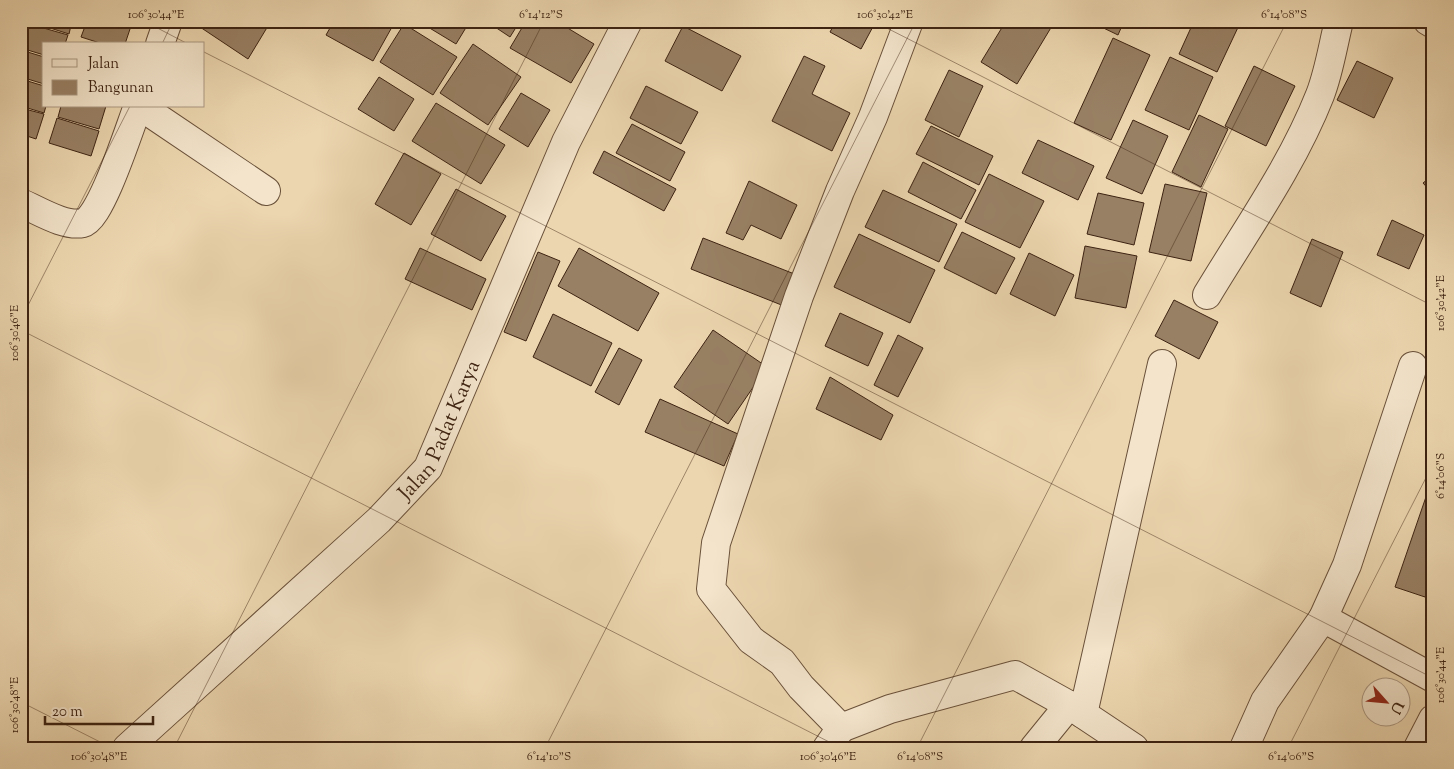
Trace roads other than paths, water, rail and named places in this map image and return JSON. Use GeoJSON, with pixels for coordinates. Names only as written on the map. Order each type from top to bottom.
{"type":"FeatureCollection","features":[{"type":"Feature","properties":{"kind":"street"},"geometry":{"type":"LineString","coordinates":[[161,42],[168,21]]}},
{"type":"Feature","properties":{"kind":"street","name":"Jalan Padat Karya"},"geometry":{"type":"LineString","coordinates":[[126,748],[379,520],[428,468],[566,142],[628,21]]}},
{"type":"Feature","properties":{"kind":"street"},"geometry":{"type":"LineString","coordinates":[[909,21],[874,117],[840,191],[798,296],[716,543],[711,589],[751,640],[782,662],[801,687],[834,738],[890,709],[1015,675],[1076,710],[1134,748]]}},
{"type":"Feature","properties":{"kind":"street"},"geometry":{"type":"LineString","coordinates":[[1207,295],[1280,174],[1304,129],[1320,94],[1339,21]]}},
{"type":"Feature","properties":{"kind":"street"},"geometry":{"type":"LineString","coordinates":[[1428,21],[1433,24]]}},
{"type":"Feature","properties":{"kind":"street"},"geometry":{"type":"LineString","coordinates":[[21,203],[62,220],[82,223],[90,219],[102,200],[138,108]]}},
{"type":"Feature","properties":{"kind":"street"},"geometry":{"type":"LineString","coordinates":[[142,108],[266,191]]}},
{"type":"Feature","properties":{"kind":"street"},"geometry":{"type":"LineString","coordinates":[[1034,748],[1076,710],[1162,364]]}},
{"type":"Feature","properties":{"kind":"street"},"geometry":{"type":"LineString","coordinates":[[1244,748],[1265,701],[1323,618],[1348,565],[1413,366]]}},
{"type":"Feature","properties":{"kind":"street"},"geometry":{"type":"LineString","coordinates":[[1323,618],[1433,678]]}},
{"type":"Feature","properties":{"kind":"street"},"geometry":{"type":"LineString","coordinates":[[1418,748],[1433,719]]}}]}
